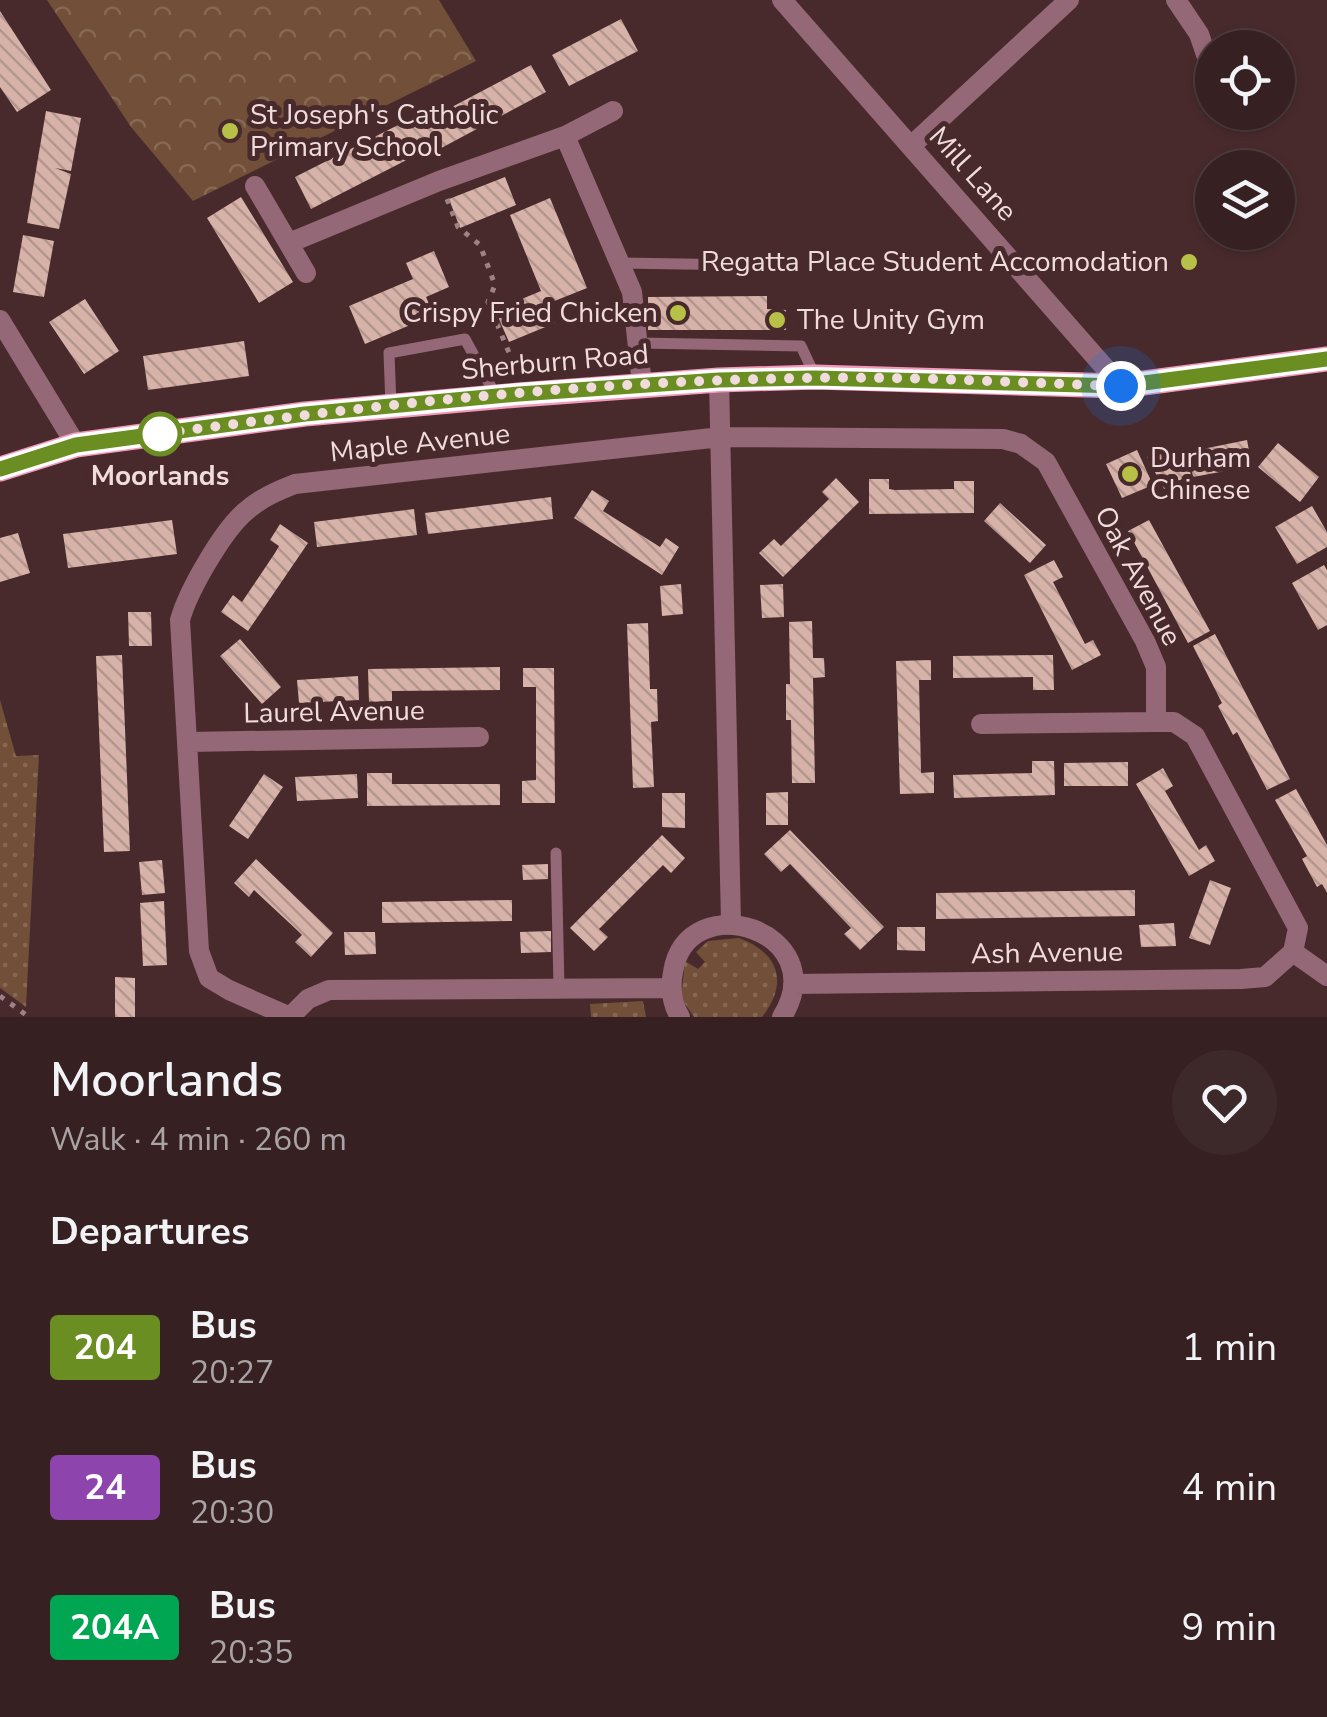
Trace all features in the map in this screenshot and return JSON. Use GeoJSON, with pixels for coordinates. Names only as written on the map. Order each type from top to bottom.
{"type":"FeatureCollection","features":[{"type":"Feature","properties":{"kind":"main road","name":"Sherburn Road"},"geometry":{"type":"LineString","coordinates":[[0,469],[76,445],[305,414],[642,384],[815,378],[1121,386],[1327,359]]}},
{"type":"Feature","properties":{"kind":"street","name":"Mill Lane"},"geometry":{"type":"LineString","coordinates":[[782,0],[1121,386]]}},
{"type":"Feature","properties":{"kind":"street"},"geometry":{"type":"LineString","coordinates":[[911,146],[1069,0]]}},
{"type":"Feature","properties":{"kind":"street"},"geometry":{"type":"LineString","coordinates":[[1176,0],[1196,30]]}},
{"type":"Feature","properties":{"kind":"street"},"geometry":{"type":"LineString","coordinates":[[289,243],[439,181],[565,136],[613,111]]}},
{"type":"Feature","properties":{"kind":"street"},"geometry":{"type":"LineString","coordinates":[[565,136],[632,292],[642,384]]}},
{"type":"Feature","properties":{"kind":"street"},"geometry":{"type":"LineString","coordinates":[[255,186],[306,273]]}},
{"type":"Feature","properties":{"kind":"street"},"geometry":{"type":"LineString","coordinates":[[0,320],[76,445]]}},
{"type":"Feature","properties":{"kind":"street"},"geometry":{"type":"LineString","coordinates":[[719,380],[731,923]]}},
{"type":"Feature","properties":{"kind":"street","name":"Maple Avenue"},"geometry":{"type":"LineString","coordinates":[[190,742],[180,658],[184,606],[196,580],[242,513],[269,494],[295,484],[721,436],[1003,439],[1021,444],[1046,462]]}},
{"type":"Feature","properties":{"kind":"street","name":"Oak Avenue"},"geometry":{"type":"LineString","coordinates":[[1046,462],[1146,641],[1156,668],[1156,722]]}},
{"type":"Feature","properties":{"kind":"street"},"geometry":{"type":"LineString","coordinates":[[981,724],[1174,722],[1195,736],[1298,928],[1293,952],[1327,976]]}},
{"type":"Feature","properties":{"kind":"street","name":"Laurel Avenue"},"geometry":{"type":"LineString","coordinates":[[190,742],[479,738]]}},
{"type":"Feature","properties":{"kind":"street"},"geometry":{"type":"LineString","coordinates":[[190,742],[199,952],[210,978],[229,990],[291,1016],[308,999],[329,990],[670,988]]}},
{"type":"Feature","properties":{"kind":"street"},"geometry":{"type":"LineString","coordinates":[[680,1017],[670,988],[674,962],[686,944],[705,929],[731,923],[768,935],[782,950],[793,984],[790,1004],[782,1017]]}},
{"type":"Feature","properties":{"kind":"street","name":"Ash Avenue"},"geometry":{"type":"LineString","coordinates":[[793,984],[1253,978],[1265,977],[1293,952]]}},
{"type":"Feature","properties":{"kind":"lane"},"geometry":{"type":"LineString","coordinates":[[620,263],[747,266]]}},
{"type":"Feature","properties":{"kind":"lane"},"geometry":{"type":"LineString","coordinates":[[390,406],[389,353],[465,339],[507,396]]}},
{"type":"Feature","properties":{"kind":"lane"},"geometry":{"type":"LineString","coordinates":[[638,343],[801,346],[815,378]]}},
{"type":"Feature","properties":{"kind":"lane"},"geometry":{"type":"LineString","coordinates":[[556,853],[559,988]]}},
{"type":"Feature","properties":{"kind":"path"},"geometry":{"type":"LineString","coordinates":[[439,181],[458,227],[480,246],[495,285],[488,302],[518,372],[507,396]]}},
{"type":"Feature","properties":{"kind":"path"},"geometry":{"type":"LineString","coordinates":[[0,996],[29,1017]]}},
{"type":"Feature","properties":{"kind":"green space","name":"St Joseph's Catholic Primary School"},"geometry":{"type":"Polygon","coordinates":[[[47,0],[439,0],[476,61],[193,201],[131,127],[47,0]]]}},
{"type":"Feature","properties":{"kind":"green space"},"geometry":{"type":"Polygon","coordinates":[[[0,700],[16,756],[39,755],[26,1007],[0,988],[0,700]]]}},
{"type":"Feature","properties":{"kind":"green space"},"geometry":{"type":"Polygon","coordinates":[[[739,938],[763,952],[776,970],[770,1004],[762,1017],[694,1017],[681,998],[685,961],[698,969],[705,962],[696,952],[708,941],[739,938]]]}},
{"type":"Feature","properties":{"kind":"green space"},"geometry":{"type":"Polygon","coordinates":[[[643,1001],[646,1017],[591,1017],[590,1004],[643,1001]]]}},
{"type":"Feature","properties":{"kind":"building"},"geometry":{"type":"Polygon","coordinates":[[[0,11],[51,90],[17,112],[0,87],[0,11]]]}},
{"type":"Feature","properties":{"kind":"building"},"geometry":{"type":"Polygon","coordinates":[[[621,19],[638,51],[569,86],[552,55],[621,19]]]}},
{"type":"Feature","properties":{"kind":"building"},"geometry":{"type":"Polygon","coordinates":[[[531,65],[546,92],[432,153],[423,136],[428,149],[311,209],[295,177],[412,118],[416,126],[531,65]]]}},
{"type":"Feature","properties":{"kind":"building"},"geometry":{"type":"Polygon","coordinates":[[[46,111],[81,118],[71,171],[55,168],[71,174],[59,229],[27,223],[46,111]]]}},
{"type":"Feature","properties":{"kind":"building"},"geometry":{"type":"Polygon","coordinates":[[[505,177],[516,205],[460,228],[449,199],[505,177]]]}},
{"type":"Feature","properties":{"kind":"building"},"geometry":{"type":"Polygon","coordinates":[[[241,197],[293,282],[259,303],[207,218],[241,197]]]}},
{"type":"Feature","properties":{"kind":"building"},"geometry":{"type":"Polygon","coordinates":[[[550,198],[587,288],[547,304],[555,323],[509,342],[495,310],[541,291],[510,215],[550,198]]]}},
{"type":"Feature","properties":{"kind":"building"},"geometry":{"type":"Polygon","coordinates":[[[23,235],[54,241],[44,297],[13,292],[23,235]]]}},
{"type":"Feature","properties":{"kind":"building"},"geometry":{"type":"Polygon","coordinates":[[[434,251],[449,287],[426,297],[434,315],[365,344],[349,306],[413,279],[406,263],[434,251]]]}},
{"type":"Feature","properties":{"kind":"building"},"geometry":{"type":"Polygon","coordinates":[[[767,296],[767,309],[786,310],[786,330],[648,330],[648,297],[767,296]]]}},
{"type":"Feature","properties":{"kind":"building"},"geometry":{"type":"Polygon","coordinates":[[[85,299],[119,351],[84,374],[49,322],[85,299]]]}},
{"type":"Feature","properties":{"kind":"building"},"geometry":{"type":"Polygon","coordinates":[[[244,341],[249,376],[148,390],[143,356],[244,341]]]}},
{"type":"Feature","properties":{"kind":"building"},"geometry":{"type":"Polygon","coordinates":[[[1247,440],[1252,466],[1193,477],[1188,452],[1247,440]]]}},
{"type":"Feature","properties":{"kind":"building"},"geometry":{"type":"Polygon","coordinates":[[[1278,443],[1319,477],[1300,502],[1258,467],[1278,443]]]}},
{"type":"Feature","properties":{"kind":"building"},"geometry":{"type":"Polygon","coordinates":[[[1164,448],[1170,460],[1181,455],[1191,474],[1164,489],[1147,457],[1164,448]]]}},
{"type":"Feature","properties":{"kind":"building","name":"Durham Chinese"},"geometry":{"type":"Polygon","coordinates":[[[1137,450],[1153,485],[1122,498],[1106,464],[1137,450]]]}},
{"type":"Feature","properties":{"kind":"building"},"geometry":{"type":"Polygon","coordinates":[[[836,478],[859,502],[783,577],[759,553],[774,539],[781,546],[829,499],[822,492],[836,478]]]}},
{"type":"Feature","properties":{"kind":"building"},"geometry":{"type":"Polygon","coordinates":[[[869,479],[889,479],[889,489],[895,490],[954,489],[954,481],[974,481],[974,513],[869,514],[869,479]]]}},
{"type":"Feature","properties":{"kind":"building"},"geometry":{"type":"Polygon","coordinates":[[[592,490],[609,501],[603,511],[660,547],[666,538],[679,547],[662,575],[574,518],[592,490]]]}},
{"type":"Feature","properties":{"kind":"building"},"geometry":{"type":"Polygon","coordinates":[[[551,497],[553,519],[428,534],[425,513],[551,497]]]}},
{"type":"Feature","properties":{"kind":"building"},"geometry":{"type":"Polygon","coordinates":[[[1000,503],[1046,545],[1030,563],[984,521],[1000,503]]]}},
{"type":"Feature","properties":{"kind":"building"},"geometry":{"type":"Polygon","coordinates":[[[1312,506],[1327,532],[1327,547],[1297,564],[1275,527],[1312,506]]]}},
{"type":"Feature","properties":{"kind":"building"},"geometry":{"type":"Polygon","coordinates":[[[414,509],[417,535],[317,547],[314,522],[414,509]]]}},
{"type":"Feature","properties":{"kind":"building"},"geometry":{"type":"Polygon","coordinates":[[[172,520],[177,554],[68,568],[63,534],[172,520]]]}},
{"type":"Feature","properties":{"kind":"building"},"geometry":{"type":"Polygon","coordinates":[[[1149,520],[1210,631],[1188,643],[1128,531],[1149,520]]]}},
{"type":"Feature","properties":{"kind":"building"},"geometry":{"type":"Polygon","coordinates":[[[280,524],[308,543],[248,631],[221,612],[233,595],[242,602],[275,553],[279,546],[270,540],[280,524]]]}},
{"type":"Feature","properties":{"kind":"building"},"geometry":{"type":"Polygon","coordinates":[[[18,533],[30,573],[0,582],[0,538],[18,533]]]}},
{"type":"Feature","properties":{"kind":"building"},"geometry":{"type":"Polygon","coordinates":[[[1054,560],[1063,577],[1053,582],[1085,644],[1093,640],[1101,655],[1072,670],[1024,575],[1054,560]]]}},
{"type":"Feature","properties":{"kind":"building"},"geometry":{"type":"Polygon","coordinates":[[[1324,565],[1327,625],[1318,630],[1292,583],[1324,565]]]}},
{"type":"Feature","properties":{"kind":"building"},"geometry":{"type":"Polygon","coordinates":[[[681,584],[683,614],[662,616],[660,586],[681,584]]]}},
{"type":"Feature","properties":{"kind":"building"},"geometry":{"type":"Polygon","coordinates":[[[783,584],[784,617],[762,618],[760,585],[783,584]]]}},
{"type":"Feature","properties":{"kind":"building"},"geometry":{"type":"Polygon","coordinates":[[[128,612],[151,612],[152,646],[129,646],[128,612]]]}},
{"type":"Feature","properties":{"kind":"building"},"geometry":{"type":"Polygon","coordinates":[[[812,621],[813,658],[824,658],[825,677],[813,678],[815,783],[792,783],[791,720],[786,720],[789,622],[812,621]]]}},
{"type":"Feature","properties":{"kind":"building"},"geometry":{"type":"Polygon","coordinates":[[[648,623],[650,689],[657,689],[658,721],[651,722],[654,787],[633,788],[627,624],[648,623]]]}},
{"type":"Feature","properties":{"kind":"building"},"geometry":{"type":"Polygon","coordinates":[[[1215,634],[1290,779],[1267,790],[1237,732],[1233,735],[1218,706],[1222,703],[1193,646],[1215,634]]]}},
{"type":"Feature","properties":{"kind":"building"},"geometry":{"type":"Polygon","coordinates":[[[240,639],[281,687],[262,704],[220,656],[240,639]]]}},
{"type":"Feature","properties":{"kind":"building"},"geometry":{"type":"Polygon","coordinates":[[[122,655],[130,851],[104,852],[96,656],[122,655]]]}},
{"type":"Feature","properties":{"kind":"building"},"geometry":{"type":"Polygon","coordinates":[[[1053,655],[1054,690],[1033,690],[1033,677],[953,678],[953,656],[1053,655]]]}},
{"type":"Feature","properties":{"kind":"building"},"geometry":{"type":"Polygon","coordinates":[[[931,660],[931,680],[919,680],[921,773],[934,772],[934,793],[900,794],[896,661],[931,660]]]}},
{"type":"Feature","properties":{"kind":"building"},"geometry":{"type":"Polygon","coordinates":[[[500,667],[500,690],[392,691],[392,701],[369,702],[368,669],[500,667]]]}},
{"type":"Feature","properties":{"kind":"building"},"geometry":{"type":"Polygon","coordinates":[[[523,668],[554,668],[555,803],[522,803],[522,781],[536,780],[536,687],[523,687],[523,668]]]}},
{"type":"Feature","properties":{"kind":"building"},"geometry":{"type":"Polygon","coordinates":[[[358,676],[359,700],[299,703],[297,680],[358,676]]]}},
{"type":"Feature","properties":{"kind":"building"},"geometry":{"type":"Polygon","coordinates":[[[1032,761],[1054,761],[1055,795],[954,798],[953,775],[1032,773],[1032,761]]]}},
{"type":"Feature","properties":{"kind":"building"},"geometry":{"type":"Polygon","coordinates":[[[1128,762],[1128,786],[1064,786],[1064,763],[1128,762]]]}},
{"type":"Feature","properties":{"kind":"building"},"geometry":{"type":"Polygon","coordinates":[[[1163,768],[1173,786],[1165,791],[1199,850],[1206,845],[1215,861],[1189,876],[1136,784],[1163,768]]]}},
{"type":"Feature","properties":{"kind":"building"},"geometry":{"type":"Polygon","coordinates":[[[367,773],[392,773],[392,784],[500,784],[500,805],[367,806],[367,773]]]}},
{"type":"Feature","properties":{"kind":"building"},"geometry":{"type":"Polygon","coordinates":[[[264,774],[283,787],[248,839],[229,826],[264,774]]]}},
{"type":"Feature","properties":{"kind":"building"},"geometry":{"type":"Polygon","coordinates":[[[357,774],[358,798],[297,801],[295,777],[357,774]]]}},
{"type":"Feature","properties":{"kind":"building"},"geometry":{"type":"Polygon","coordinates":[[[1296,789],[1327,845],[1327,893],[1322,884],[1317,887],[1302,859],[1307,856],[1275,800],[1296,789]]]}},
{"type":"Feature","properties":{"kind":"building"},"geometry":{"type":"Polygon","coordinates":[[[788,792],[788,825],[766,825],[766,793],[788,792]]]}},
{"type":"Feature","properties":{"kind":"building"},"geometry":{"type":"Polygon","coordinates":[[[662,793],[685,793],[685,828],[662,827],[662,793]]]}},
{"type":"Feature","properties":{"kind":"building"},"geometry":{"type":"Polygon","coordinates":[[[790,830],[884,927],[860,950],[844,934],[851,928],[790,864],[781,872],[764,854],[790,830]]]}},
{"type":"Feature","properties":{"kind":"building"},"geometry":{"type":"Polygon","coordinates":[[[662,835],[685,858],[671,873],[663,865],[599,929],[608,937],[594,951],[570,928],[662,835]]]}},
{"type":"Feature","properties":{"kind":"building"},"geometry":{"type":"Polygon","coordinates":[[[256,859],[333,933],[311,957],[295,942],[302,935],[298,931],[254,890],[249,897],[234,883],[256,859]]]}},
{"type":"Feature","properties":{"kind":"building"},"geometry":{"type":"Polygon","coordinates":[[[162,860],[165,893],[142,895],[139,862],[162,860]]]}},
{"type":"Feature","properties":{"kind":"building"},"geometry":{"type":"Polygon","coordinates":[[[548,864],[548,879],[523,880],[522,865],[548,864]]]}},
{"type":"Feature","properties":{"kind":"building"},"geometry":{"type":"Polygon","coordinates":[[[1210,880],[1231,888],[1210,945],[1189,938],[1210,880]]]}},
{"type":"Feature","properties":{"kind":"building"},"geometry":{"type":"Polygon","coordinates":[[[1135,890],[1135,916],[936,919],[936,893],[1135,890]]]}},
{"type":"Feature","properties":{"kind":"building"},"geometry":{"type":"Polygon","coordinates":[[[512,900],[512,921],[382,923],[382,902],[512,900]]]}},
{"type":"Feature","properties":{"kind":"building"},"geometry":{"type":"Polygon","coordinates":[[[164,901],[167,965],[143,966],[140,903],[164,901]]]}},
{"type":"Feature","properties":{"kind":"building"},"geometry":{"type":"Polygon","coordinates":[[[1174,923],[1176,946],[1141,947],[1139,925],[1174,923]]]}},
{"type":"Feature","properties":{"kind":"building"},"geometry":{"type":"Polygon","coordinates":[[[897,927],[925,927],[925,951],[897,950],[897,927]]]}},
{"type":"Feature","properties":{"kind":"building"},"geometry":{"type":"Polygon","coordinates":[[[551,931],[551,952],[521,953],[520,932],[551,931]]]}},
{"type":"Feature","properties":{"kind":"building"},"geometry":{"type":"Polygon","coordinates":[[[344,932],[375,932],[376,954],[345,955],[344,932]]]}},
{"type":"Feature","properties":{"kind":"building"},"geometry":{"type":"Polygon","coordinates":[[[115,977],[135,978],[135,1017],[115,1017],[115,977]]]}},
{"type":"Feature","properties":{"kind":"bus line","name":"204"},"geometry":{"type":"LineString","coordinates":[[0,469],[76,445],[305,414],[519,394],[642,384],[815,378],[1121,386],[1327,359]]}},
{"type":"Feature","properties":{"kind":"place","name":"St Joseph's Catholic Primary School"},"geometry":{"type":"Point","coordinates":[230,131]}},
{"type":"Feature","properties":{"kind":"place","name":"Regatta Place Student Accomodation"},"geometry":{"type":"Point","coordinates":[1189,262]}},
{"type":"Feature","properties":{"kind":"place","name":"Crispy Fried Chicken"},"geometry":{"type":"Point","coordinates":[678,313]}},
{"type":"Feature","properties":{"kind":"place","name":"The Unity Gym"},"geometry":{"type":"Point","coordinates":[777,320]}},
{"type":"Feature","properties":{"kind":"place","name":"Moorlands"},"geometry":{"type":"Point","coordinates":[160,434]}},
{"type":"Feature","properties":{"kind":"place","name":"Durham Chinese"},"geometry":{"type":"Point","coordinates":[1130,474]}},
{"type":"Feature","properties":{"kind":"route"},"geometry":{"type":"LineString","coordinates":[[160,434],[152,435],[305,414],[719,380],[815,378],[1121,386]]}}]}
